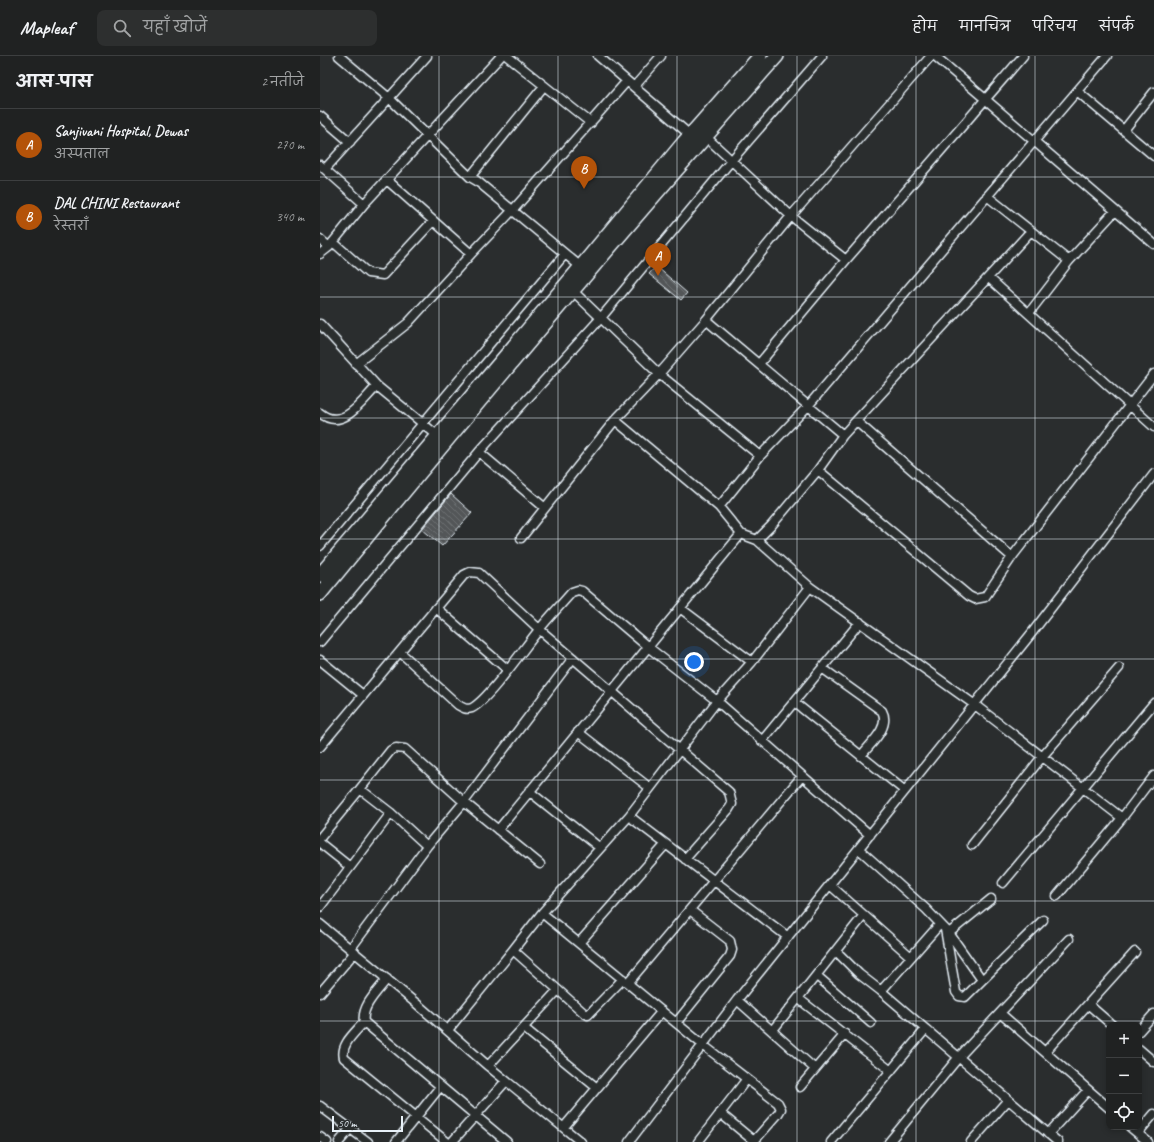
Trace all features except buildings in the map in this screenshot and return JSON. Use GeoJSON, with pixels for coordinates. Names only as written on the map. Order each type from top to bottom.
{"type":"FeatureCollection","features":[{"type":"Feature","properties":{"kind":"main road"},"geometry":{"type":"LineString","coordinates":[[320,575],[581,267],[690,135],[760,56]]}},
{"type":"Feature","properties":{"kind":"main road"},"geometry":{"type":"LineString","coordinates":[[320,594],[415,478],[705,136],[777,56]]}},
{"type":"Feature","properties":{"kind":"street"},"geometry":{"type":"LineString","coordinates":[[364,204],[323,167],[350,142],[426,56]]}},
{"type":"Feature","properties":{"kind":"street"},"geometry":{"type":"LineString","coordinates":[[320,254],[331,244],[364,204],[501,56]]}},
{"type":"Feature","properties":{"kind":"street"},"geometry":{"type":"LineString","coordinates":[[507,56],[590,123]]}},
{"type":"Feature","properties":{"kind":"street"},"geometry":{"type":"LineString","coordinates":[[598,56],[690,135]]}},
{"type":"Feature","properties":{"kind":"street"},"geometry":{"type":"LineString","coordinates":[[356,364],[408,323],[513,210],[590,123],[661,56]]}},
{"type":"Feature","properties":{"kind":"street"},"geometry":{"type":"LineString","coordinates":[[320,642],[479,452],[600,319],[731,161],[822,56]]}},
{"type":"Feature","properties":{"kind":"street"},"geometry":{"type":"LineString","coordinates":[[521,538],[615,420],[659,374],[706,320],[792,216],[930,56]]}},
{"type":"Feature","properties":{"kind":"street"},"geometry":{"type":"LineString","coordinates":[[935,56],[1154,244]]}},
{"type":"Feature","properties":{"kind":"street"},"geometry":{"type":"LineString","coordinates":[[758,364],[1023,56]]}},
{"type":"Feature","properties":{"kind":"street"},"geometry":{"type":"LineString","coordinates":[[719,506],[760,456],[808,406],[1107,56]]}},
{"type":"Feature","properties":{"kind":"street"},"geometry":{"type":"LineString","coordinates":[[344,58],[390,98],[470,177],[513,210],[581,267]]}},
{"type":"Feature","properties":{"kind":"street"},"geometry":{"type":"LineString","coordinates":[[470,177],[544,86]]}},
{"type":"Feature","properties":{"kind":"street"},"geometry":{"type":"LineString","coordinates":[[1077,91],[1154,156]]}},
{"type":"Feature","properties":{"kind":"street"},"geometry":{"type":"LineString","coordinates":[[1124,130],[1154,92]]}},
{"type":"Feature","properties":{"kind":"street"},"geometry":{"type":"LineString","coordinates":[[320,116],[350,142]]}},
{"type":"Feature","properties":{"kind":"street"},"geometry":{"type":"LineString","coordinates":[[705,136],[792,216],[846,260]]}},
{"type":"Feature","properties":{"kind":"street"},"geometry":{"type":"LineString","coordinates":[[387,180],[471,254]]}},
{"type":"Feature","properties":{"kind":"street"},"geometry":{"type":"LineString","coordinates":[[987,196],[1030,232],[1070,261]]}},
{"type":"Feature","properties":{"kind":"street"},"geometry":{"type":"LineString","coordinates":[[1028,314],[1070,261],[1115,211]]}},
{"type":"Feature","properties":{"kind":"street"},"geometry":{"type":"LineString","coordinates":[[320,239],[331,244],[368,273],[383,275],[433,221]]}},
{"type":"Feature","properties":{"kind":"street"},"geometry":{"type":"LineString","coordinates":[[757,540],[771,526],[818,470],[843,435],[1030,232]]}},
{"type":"Feature","properties":{"kind":"street"},"geometry":{"type":"LineString","coordinates":[[320,546],[565,254]]}},
{"type":"Feature","properties":{"kind":"street"},"geometry":{"type":"LineString","coordinates":[[989,278],[1154,427]]}},
{"type":"Feature","properties":{"kind":"street"},"geometry":{"type":"LineString","coordinates":[[574,292],[600,319],[659,374],[760,456]]}},
{"type":"Feature","properties":{"kind":"street"},"geometry":{"type":"LineString","coordinates":[[706,320],[843,435]]}},
{"type":"Feature","properties":{"kind":"street"},"geometry":{"type":"LineString","coordinates":[[320,324],[377,386],[438,436]]}},
{"type":"Feature","properties":{"kind":"street"},"geometry":{"type":"LineString","coordinates":[[818,470],[969,596],[976,599],[984,598],[1012,557],[1154,374]]}},
{"type":"Feature","properties":{"kind":"street"},"geometry":{"type":"LineString","coordinates":[[320,413],[332,419],[347,416],[377,386]]}},
{"type":"Feature","properties":{"kind":"street"},"geometry":{"type":"LineString","coordinates":[[615,420],[719,506],[741,534],[757,540],[810,587],[975,705],[1122,818]]}},
{"type":"Feature","properties":{"kind":"street"},"geometry":{"type":"LineString","coordinates":[[856,421],[1012,557]]}},
{"type":"Feature","properties":{"kind":"street"},"geometry":{"type":"LineString","coordinates":[[479,452],[545,508]]}},
{"type":"Feature","properties":{"kind":"street"},"geometry":{"type":"LineString","coordinates":[[629,1142],[737,1000],[975,705],[1154,474]]}},
{"type":"Feature","properties":{"kind":"street"},"geometry":{"type":"LineString","coordinates":[[498,830],[741,534]]}},
{"type":"Feature","properties":{"kind":"street"},"geometry":{"type":"LineString","coordinates":[[320,747],[464,575],[470,572],[479,573],[539,629],[680,748],[729,792],[732,797],[732,804],[729,809],[685,859]]}},
{"type":"Feature","properties":{"kind":"street"},"geometry":{"type":"LineString","coordinates":[[448,1030],[542,913],[629,816],[717,701],[752,662],[810,587]]}},
{"type":"Feature","properties":{"kind":"street"},"geometry":{"type":"LineString","coordinates":[[400,652],[458,705],[465,709],[471,708],[479,702],[508,670],[539,629],[572,592],[578,590],[582,591],[648,647],[717,701],[870,835]]}},
{"type":"Feature","properties":{"kind":"street"},"geometry":{"type":"LineString","coordinates":[[436,608],[508,670]]}},
{"type":"Feature","properties":{"kind":"street"},"geometry":{"type":"LineString","coordinates":[[680,608],[752,662]]}},
{"type":"Feature","properties":{"kind":"street"},"geometry":{"type":"LineString","coordinates":[[762,741],[860,622]]}},
{"type":"Feature","properties":{"kind":"street"},"geometry":{"type":"LineString","coordinates":[[321,991],[353,950],[427,846],[464,802],[573,658]]}},
{"type":"Feature","properties":{"kind":"street"},"geometry":{"type":"LineString","coordinates":[[320,660],[363,695]]}},
{"type":"Feature","properties":{"kind":"street"},"geometry":{"type":"LineString","coordinates":[[822,668],[882,711],[884,715],[883,727],[861,756]]}},
{"type":"Feature","properties":{"kind":"street"},"geometry":{"type":"LineString","coordinates":[[972,845],[1042,757],[1119,668]]}},
{"type":"Feature","properties":{"kind":"street"},"geometry":{"type":"LineString","coordinates":[[794,702],[905,791]]}},
{"type":"Feature","properties":{"kind":"street"},"geometry":{"type":"LineString","coordinates":[[1004,883],[1154,703]]}},
{"type":"Feature","properties":{"kind":"street"},"geometry":{"type":"LineString","coordinates":[[578,732],[650,788]]}},
{"type":"Feature","properties":{"kind":"street"},"geometry":{"type":"LineString","coordinates":[[320,838],[391,750],[396,748],[405,749],[464,802],[540,864]]}},
{"type":"Feature","properties":{"kind":"street"},"geometry":{"type":"LineString","coordinates":[[513,950],[588,1015],[625,981],[690,910],[802,776]]}},
{"type":"Feature","properties":{"kind":"street"},"geometry":{"type":"LineString","coordinates":[[1057,896],[1122,818],[1154,776]]}},
{"type":"Feature","properties":{"kind":"street"},"geometry":{"type":"LineString","coordinates":[[360,789],[391,813],[427,846]]}},
{"type":"Feature","properties":{"kind":"street"},"geometry":{"type":"LineString","coordinates":[[529,792],[600,848]]}},
{"type":"Feature","properties":{"kind":"street"},"geometry":{"type":"LineString","coordinates":[[320,907],[391,813]]}},
{"type":"Feature","properties":{"kind":"street"},"geometry":{"type":"LineString","coordinates":[[629,816],[788,937]]}},
{"type":"Feature","properties":{"kind":"street"},"geometry":{"type":"LineString","coordinates":[[320,843],[350,868]]}},
{"type":"Feature","properties":{"kind":"street"},"geometry":{"type":"LineString","coordinates":[[580,944],[666,844]]}},
{"type":"Feature","properties":{"kind":"street"},"geometry":{"type":"LineString","coordinates":[[859,849],[945,929],[982,980]]}},
{"type":"Feature","properties":{"kind":"street"},"geometry":{"type":"LineString","coordinates":[[830,885],[911,957]]}},
{"type":"Feature","properties":{"kind":"street"},"geometry":{"type":"LineString","coordinates":[[881,991],[911,957],[945,929],[991,899]]}},
{"type":"Feature","properties":{"kind":"street"},"geometry":{"type":"LineString","coordinates":[[676,1023],[730,956],[732,950],[730,941],[690,910]]}},
{"type":"Feature","properties":{"kind":"street"},"geometry":{"type":"LineString","coordinates":[[542,913],[746,1080],[778,1104],[781,1109],[755,1142],[720,1113]]}},
{"type":"Feature","properties":{"kind":"street"},"geometry":{"type":"LineString","coordinates":[[772,1031],[864,915]]}},
{"type":"Feature","properties":{"kind":"street"},"geometry":{"type":"LineString","coordinates":[[945,929],[956,992],[960,996],[965,997],[1043,920]]}},
{"type":"Feature","properties":{"kind":"street"},"geometry":{"type":"LineString","coordinates":[[320,924],[448,1030],[506,1081],[582,1142]]}},
{"type":"Feature","properties":{"kind":"street"},"geometry":{"type":"LineString","coordinates":[[889,1142],[958,1058],[1069,939]]}},
{"type":"Feature","properties":{"kind":"street"},"geometry":{"type":"LineString","coordinates":[[836,951],[859,974],[881,991],[1058,1142]]}},
{"type":"Feature","properties":{"kind":"street"},"geometry":{"type":"LineString","coordinates":[[1045,1052],[1089,1005],[1135,952]]}},
{"type":"Feature","properties":{"kind":"street"},"geometry":{"type":"LineString","coordinates":[[817,976],[871,1023]]}},
{"type":"Feature","properties":{"kind":"street"},"geometry":{"type":"LineString","coordinates":[[387,979],[365,1009],[363,1016],[364,1022],[507,1142]]}},
{"type":"Feature","properties":{"kind":"street"},"geometry":{"type":"LineString","coordinates":[[488,1066],[558,990]]}},
{"type":"Feature","properties":{"kind":"street"},"geometry":{"type":"LineString","coordinates":[[799,998],[891,1071]]}},
{"type":"Feature","properties":{"kind":"street"},"geometry":{"type":"LineString","coordinates":[[737,1000],[815,1069]]}},
{"type":"Feature","properties":{"kind":"street"},"geometry":{"type":"LineString","coordinates":[[1089,1005],[1109,1022]]}},
{"type":"Feature","properties":{"kind":"street"},"geometry":{"type":"LineString","coordinates":[[564,1127],[662,1011]]}},
{"type":"Feature","properties":{"kind":"street"},"geometry":{"type":"LineString","coordinates":[[1000,1013],[1106,1105]]}},
{"type":"Feature","properties":{"kind":"street"},"geometry":{"type":"LineString","coordinates":[[1142,1028],[1154,1014]]}},
{"type":"Feature","properties":{"kind":"street"},"geometry":{"type":"LineString","coordinates":[[364,1022],[344,1046],[342,1052],[344,1058],[447,1142]]}},
{"type":"Feature","properties":{"kind":"street"},"geometry":{"type":"LineString","coordinates":[[524,1028],[597,1088]]}},
{"type":"Feature","properties":{"kind":"street"},"geometry":{"type":"LineString","coordinates":[[831,1142],[925,1030]]}},
{"type":"Feature","properties":{"kind":"street"},"geometry":{"type":"LineString","coordinates":[[800,1087],[845,1034]]}},
{"type":"Feature","properties":{"kind":"street"},"geometry":{"type":"LineString","coordinates":[[1142,1052],[1154,1062]]}},
{"type":"Feature","properties":{"kind":"street"},"geometry":{"type":"LineString","coordinates":[[698,1142],[746,1080]]}},
{"type":"Feature","properties":{"kind":"street"},"geometry":{"type":"LineString","coordinates":[[452,1142],[506,1081]]}},
{"type":"Feature","properties":{"kind":"street"},"geometry":{"type":"LineString","coordinates":[[396,1142],[415,1116],[440,1087]]}},
{"type":"Feature","properties":{"kind":"street"},"geometry":{"type":"LineString","coordinates":[[1048,1134],[1088,1090]]}},
{"type":"Feature","properties":{"kind":"street"},"geometry":{"type":"LineString","coordinates":[[973,1141],[1008,1100]]}},
{"type":"Feature","properties":{"kind":"street"},"geometry":{"type":"LineString","coordinates":[[320,1106],[368,1142]]}},
{"type":"Feature","properties":{"kind":"street"},"geometry":{"type":"LineString","coordinates":[[1138,1133],[1154,1114]]}},
{"type":"Feature","properties":{"kind":"street"},"geometry":{"type":"LineString","coordinates":[[339,1142],[351,1128]]}},
{"type":"Feature","properties":{"kind":"street"},"geometry":{"type":"LineString","coordinates":[[1134,1130],[1148,1142]]}},
{"type":"Feature","properties":{"kind":"street"},"geometry":{"type":"LineString","coordinates":[[320,1137],[327,1142]]}},
{"type":"Feature","properties":{"kind":"place","name":"DAL CHINI Restaurant"},"geometry":{"type":"Point","coordinates":[584,189]}},
{"type":"Feature","properties":{"kind":"place","name":"Sanjivani Hospital, Dewas"},"geometry":{"type":"Point","coordinates":[658,276]}}]}
